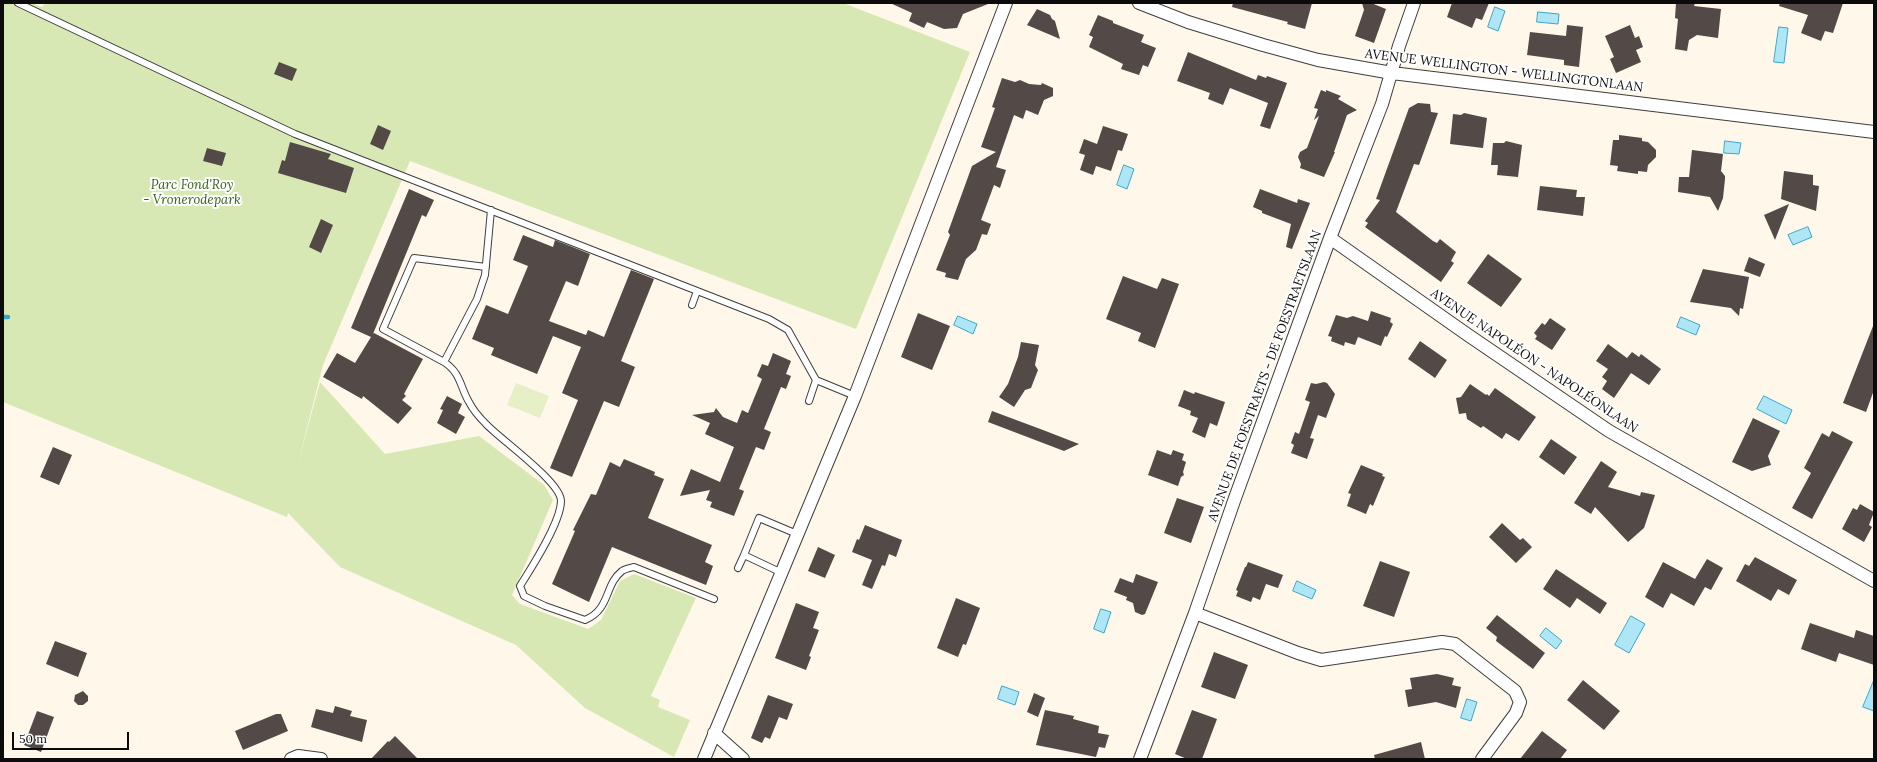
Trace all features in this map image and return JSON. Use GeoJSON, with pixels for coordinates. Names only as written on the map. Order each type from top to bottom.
{"type":"FeatureCollection","features":[{"type":"Feature","properties":{"kind":"street"},"geometry":{"type":"LineString","coordinates":[[704,759],[855,396],[1006,3]]}},
{"type":"Feature","properties":{"kind":"street","name":"AVENUE WELLINGTON - WELLINGTONLAAN"},"geometry":{"type":"LineString","coordinates":[[1139,3],[1188,22],[1270,47],[1318,60],[1392,73],[1874,132]]}},
{"type":"Feature","properties":{"kind":"street","name":"AVENUE DE FOESTRAETS - DE FOESTRAETSLAAN"},"geometry":{"type":"LineString","coordinates":[[1140,759],[1195,613],[1235,498],[1330,238],[1382,104],[1399,46],[1414,3]]}},
{"type":"Feature","properties":{"kind":"street","name":"AVENUE NAPOLÉON - NAPOLÉONLAAN"},"geometry":{"type":"LineString","coordinates":[[1330,238],[1468,335],[1609,431],[1874,581]]}},
{"type":"Feature","properties":{"kind":"street"},"geometry":{"type":"LineString","coordinates":[[1195,613],[1298,654],[1321,660],[1442,642],[1455,644],[1515,691],[1520,702],[1516,713],[1482,759]]}},
{"type":"Feature","properties":{"kind":"street"},"geometry":{"type":"LineString","coordinates":[[714,733],[743,759]]}},
{"type":"Feature","properties":{"kind":"street"},"geometry":{"type":"LineString","coordinates":[[290,759],[298,756],[321,759]]}},
{"type":"Feature","properties":{"kind":"lane"},"geometry":{"type":"LineString","coordinates":[[18,3],[295,134],[769,319],[788,330],[816,380],[855,396]]}},
{"type":"Feature","properties":{"kind":"lane"},"geometry":{"type":"LineString","coordinates":[[444,362],[477,300],[485,275],[490,210]]}},
{"type":"Feature","properties":{"kind":"lane"},"geometry":{"type":"LineString","coordinates":[[486,267],[414,258],[383,329],[454,368],[469,402],[485,424],[553,484],[561,500],[558,515],[542,550],[520,586],[524,596],[545,606],[585,620],[595,615],[601,609],[615,580],[622,571],[634,567],[714,599]]}},
{"type":"Feature","properties":{"kind":"lane"},"geometry":{"type":"LineString","coordinates":[[692,305],[697,291]]}},
{"type":"Feature","properties":{"kind":"lane"},"geometry":{"type":"LineString","coordinates":[[809,402],[816,380]]}},
{"type":"Feature","properties":{"kind":"lane"},"geometry":{"type":"LineString","coordinates":[[738,568],[762,511]]}},
{"type":"Feature","properties":{"kind":"lane"},"geometry":{"type":"LineString","coordinates":[[759,518],[798,534]]}},
{"type":"Feature","properties":{"kind":"lane"},"geometry":{"type":"LineString","coordinates":[[744,555],[782,573]]}},
{"type":"Feature","properties":{"kind":"green space","name":"Parc Fond'Roy - Vronerodepark"},"geometry":{"type":"Polygon","coordinates":[[[3,3],[32,3],[42,7],[45,3],[843,3],[970,52],[856,329],[410,161],[323,365],[297,467],[320,382],[385,454],[479,436],[544,485],[553,500],[512,595],[520,604],[588,629],[601,620],[620,581],[634,574],[696,598],[651,696],[660,700],[658,707],[690,720],[674,757],[585,708],[516,645],[340,567],[288,513],[287,517],[3,402],[3,3]]]}},
{"type":"Feature","properties":{"kind":"green space"},"geometry":{"type":"Polygon","coordinates":[[[516,383],[549,396],[540,418],[507,405],[516,383]]]}},
{"type":"Feature","properties":{"kind":"water"},"geometry":{"type":"Polygon","coordinates":[[[1495,7],[1505,11],[1498,31],[1488,27],[1495,7]]]}},
{"type":"Feature","properties":{"kind":"water"},"geometry":{"type":"Polygon","coordinates":[[[1538,12],[1559,14],[1558,24],[1537,22],[1538,12]]]}},
{"type":"Feature","properties":{"kind":"water"},"geometry":{"type":"Polygon","coordinates":[[[1779,27],[1788,28],[1784,63],[1774,62],[1779,27]]]}},
{"type":"Feature","properties":{"kind":"water"},"geometry":{"type":"Polygon","coordinates":[[[1725,141],[1741,143],[1739,154],[1724,153],[1725,141]]]}},
{"type":"Feature","properties":{"kind":"water"},"geometry":{"type":"Polygon","coordinates":[[[1124,165],[1134,169],[1127,189],[1117,185],[1124,165]]]}},
{"type":"Feature","properties":{"kind":"water"},"geometry":{"type":"Polygon","coordinates":[[[1808,227],[1812,237],[1793,245],[1788,235],[1808,227]]]}},
{"type":"Feature","properties":{"kind":"water"},"geometry":{"type":"Polygon","coordinates":[[[958,316],[977,324],[973,334],[954,325],[958,316]]]}},
{"type":"Feature","properties":{"kind":"water"},"geometry":{"type":"Polygon","coordinates":[[[1681,317],[1700,325],[1696,335],[1677,327],[1681,317]]]}},
{"type":"Feature","properties":{"kind":"water"},"geometry":{"type":"Polygon","coordinates":[[[1764,396],[1792,410],[1786,424],[1757,409],[1764,396]]]}},
{"type":"Feature","properties":{"kind":"water"},"geometry":{"type":"Polygon","coordinates":[[[1297,581],[1316,590],[1312,599],[1293,591],[1297,581]]]}},
{"type":"Feature","properties":{"kind":"water"},"geometry":{"type":"Polygon","coordinates":[[[1101,609],[1111,612],[1104,633],[1094,629],[1101,609]]]}},
{"type":"Feature","properties":{"kind":"water"},"geometry":{"type":"Polygon","coordinates":[[[1631,616],[1645,624],[1629,653],[1615,645],[1631,616]]]}},
{"type":"Feature","properties":{"kind":"water"},"geometry":{"type":"Polygon","coordinates":[[[1546,628],[1562,641],[1556,649],[1540,636],[1546,628]]]}},
{"type":"Feature","properties":{"kind":"water"},"geometry":{"type":"Polygon","coordinates":[[[1874,680],[1874,711],[1863,707],[1874,680]]]}},
{"type":"Feature","properties":{"kind":"water"},"geometry":{"type":"Polygon","coordinates":[[[1002,686],[1019,692],[1015,705],[998,699],[1002,686]]]}},
{"type":"Feature","properties":{"kind":"water"},"geometry":{"type":"Polygon","coordinates":[[[1467,699],[1477,702],[1471,721],[1461,718],[1467,699]]]}},
{"type":"Feature","properties":{"kind":"building"},"geometry":{"type":"Polygon","coordinates":[[[890,3],[988,4],[963,14],[957,28],[944,29],[927,22],[924,28],[909,21],[912,13],[890,3]]]}},
{"type":"Feature","properties":{"kind":"building"},"geometry":{"type":"Polygon","coordinates":[[[1233,3],[1312,3],[1305,29],[1287,24],[1288,22],[1232,7],[1233,3]]]}},
{"type":"Feature","properties":{"kind":"building"},"geometry":{"type":"Polygon","coordinates":[[[1362,3],[1371,3],[1386,9],[1374,43],[1355,36],[1364,10],[1362,3]]]}},
{"type":"Feature","properties":{"kind":"building"},"geometry":{"type":"Polygon","coordinates":[[[1452,3],[1489,3],[1482,20],[1476,18],[1472,28],[1447,17],[1452,3]]]}},
{"type":"Feature","properties":{"kind":"building"},"geometry":{"type":"Polygon","coordinates":[[[1676,3],[1695,3],[1694,6],[1721,9],[1718,38],[1697,35],[1689,40],[1687,51],[1675,49],[1678,19],[1675,18],[1676,3]]]}},
{"type":"Feature","properties":{"kind":"building"},"geometry":{"type":"Polygon","coordinates":[[[1780,3],[1843,3],[1833,33],[1825,31],[1821,41],[1801,33],[1808,15],[1779,6],[1780,3]]]}},
{"type":"Feature","properties":{"kind":"building"},"geometry":{"type":"Polygon","coordinates":[[[1037,9],[1050,15],[1055,21],[1060,39],[1027,25],[1037,9]]]}},
{"type":"Feature","properties":{"kind":"building"},"geometry":{"type":"Polygon","coordinates":[[[1098,15],[1113,21],[1113,23],[1144,35],[1141,42],[1156,48],[1148,67],[1143,65],[1139,75],[1121,69],[1123,64],[1089,47],[1093,37],[1089,35],[1098,15]]]}},
{"type":"Feature","properties":{"kind":"building"},"geometry":{"type":"Polygon","coordinates":[[[1567,25],[1583,27],[1579,67],[1564,65],[1564,60],[1527,55],[1530,32],[1566,36],[1567,25]]]}},
{"type":"Feature","properties":{"kind":"building"},"geometry":{"type":"Polygon","coordinates":[[[1630,25],[1635,38],[1639,36],[1643,47],[1636,50],[1641,62],[1616,73],[1610,59],[1614,57],[1605,36],[1630,25]]]}},
{"type":"Feature","properties":{"kind":"building"},"geometry":{"type":"Polygon","coordinates":[[[1188,52],[1256,80],[1258,75],[1266,78],[1267,76],[1287,83],[1270,129],[1260,126],[1268,103],[1230,88],[1223,105],[1208,99],[1210,93],[1177,81],[1188,52]]]}},
{"type":"Feature","properties":{"kind":"building"},"geometry":{"type":"Polygon","coordinates":[[[279,62],[297,69],[292,81],[274,74],[279,62]]]}},
{"type":"Feature","properties":{"kind":"building"},"geometry":{"type":"Polygon","coordinates":[[[1002,78],[1015,82],[1020,80],[1029,84],[1041,85],[1042,83],[1053,88],[1053,96],[1044,100],[1038,115],[1026,110],[1023,119],[1014,115],[996,167],[1006,170],[1000,188],[994,185],[981,220],[991,224],[987,235],[982,234],[976,250],[966,259],[958,280],[945,277],[946,273],[936,270],[950,235],[948,232],[972,166],[996,152],[981,147],[995,108],[992,107],[1002,78]]]}},
{"type":"Feature","properties":{"kind":"building"},"geometry":{"type":"Polygon","coordinates":[[[1321,90],[1326,92],[1326,90],[1341,96],[1338,99],[1357,110],[1347,115],[1335,152],[1324,177],[1300,168],[1301,164],[1298,157],[1300,152],[1307,148],[1319,116],[1314,120],[1318,109],[1314,108],[1321,90]]]}},
{"type":"Feature","properties":{"kind":"building"},"geometry":{"type":"Polygon","coordinates":[[[1418,103],[1430,104],[1431,112],[1438,113],[1419,165],[1414,164],[1396,212],[1433,241],[1437,243],[1440,239],[1456,252],[1451,261],[1454,263],[1441,282],[1365,227],[1368,223],[1365,221],[1380,200],[1376,199],[1409,108],[1418,103]]]}},
{"type":"Feature","properties":{"kind":"building"},"geometry":{"type":"Polygon","coordinates":[[[1464,113],[1487,118],[1483,148],[1450,144],[1453,114],[1461,115],[1464,113]]]}},
{"type":"Feature","properties":{"kind":"building"},"geometry":{"type":"Polygon","coordinates":[[[378,125],[391,131],[383,150],[370,144],[378,125]]]}},
{"type":"Feature","properties":{"kind":"building"},"geometry":{"type":"Polygon","coordinates":[[[1103,126],[1128,134],[1122,151],[1118,150],[1111,171],[1096,166],[1093,175],[1080,170],[1085,155],[1079,153],[1084,139],[1097,144],[1103,126]]]}},
{"type":"Feature","properties":{"kind":"building"},"geometry":{"type":"Polygon","coordinates":[[[1619,135],[1642,138],[1642,141],[1648,142],[1656,150],[1656,157],[1648,165],[1647,172],[1638,171],[1638,174],[1617,171],[1618,166],[1610,165],[1613,140],[1619,140],[1619,135]]]}},
{"type":"Feature","properties":{"kind":"building"},"geometry":{"type":"Polygon","coordinates":[[[1506,141],[1522,145],[1518,177],[1497,175],[1498,165],[1491,165],[1493,143],[1504,143],[1506,141]]]}},
{"type":"Feature","properties":{"kind":"building"},"geometry":{"type":"Polygon","coordinates":[[[290,142],[331,154],[328,159],[354,168],[346,193],[278,173],[282,160],[285,161],[290,142]]]}},
{"type":"Feature","properties":{"kind":"building"},"geometry":{"type":"Polygon","coordinates":[[[207,148],[226,153],[222,166],[203,161],[207,148]]]}},
{"type":"Feature","properties":{"kind":"building"},"geometry":{"type":"Polygon","coordinates":[[[1692,150],[1723,154],[1721,171],[1725,176],[1725,179],[1723,198],[1718,211],[1710,197],[1678,192],[1679,177],[1689,177],[1692,150]]]}},
{"type":"Feature","properties":{"kind":"building"},"geometry":{"type":"Polygon","coordinates":[[[1784,171],[1813,175],[1813,185],[1819,186],[1816,211],[1781,199],[1784,171]]]}},
{"type":"Feature","properties":{"kind":"building"},"geometry":{"type":"Polygon","coordinates":[[[1540,186],[1577,190],[1576,197],[1585,197],[1583,216],[1537,210],[1540,186]]]}},
{"type":"Feature","properties":{"kind":"building"},"geometry":{"type":"Polygon","coordinates":[[[409,189],[434,200],[426,217],[422,215],[373,334],[374,333],[423,359],[404,394],[406,396],[402,400],[412,408],[398,424],[363,396],[362,399],[323,377],[337,353],[355,363],[371,337],[351,328],[409,189]]]}},
{"type":"Feature","properties":{"kind":"building"},"geometry":{"type":"Polygon","coordinates":[[[1260,189],[1297,203],[1298,199],[1310,203],[1292,249],[1286,247],[1291,224],[1262,213],[1262,211],[1253,207],[1260,189]]]}},
{"type":"Feature","properties":{"kind":"building"},"geometry":{"type":"Polygon","coordinates":[[[1789,204],[1775,240],[1764,215],[1789,204]]]}},
{"type":"Feature","properties":{"kind":"building"},"geometry":{"type":"Polygon","coordinates":[[[321,219],[333,225],[321,253],[309,247],[321,219]]]}},
{"type":"Feature","properties":{"kind":"building"},"geometry":{"type":"Polygon","coordinates":[[[523,235],[553,247],[555,240],[590,254],[578,286],[566,281],[549,321],[586,335],[588,330],[604,337],[631,270],[654,279],[621,361],[635,367],[619,407],[604,401],[572,477],[550,468],[578,400],[562,393],[581,347],[553,336],[537,374],[491,355],[494,348],[472,339],[486,305],[508,314],[528,266],[513,260],[523,235]]]}},
{"type":"Feature","properties":{"kind":"building"},"geometry":{"type":"Polygon","coordinates":[[[1488,254],[1522,279],[1501,307],[1467,283],[1488,254]]]}},
{"type":"Feature","properties":{"kind":"building"},"geometry":{"type":"Polygon","coordinates":[[[1749,257],[1765,264],[1760,277],[1744,271],[1749,257]]]}},
{"type":"Feature","properties":{"kind":"building"},"geometry":{"type":"Polygon","coordinates":[[[1703,269],[1749,277],[1743,309],[1740,308],[1739,316],[1731,308],[1690,302],[1703,269]]]}},
{"type":"Feature","properties":{"kind":"building"},"geometry":{"type":"Polygon","coordinates":[[[1123,276],[1157,289],[1162,278],[1179,284],[1155,348],[1138,341],[1141,333],[1106,319],[1123,276]]]}},
{"type":"Feature","properties":{"kind":"building"},"geometry":{"type":"Polygon","coordinates":[[[1371,311],[1391,318],[1390,322],[1393,324],[1387,337],[1385,336],[1381,346],[1358,337],[1355,345],[1345,342],[1344,346],[1331,341],[1332,337],[1328,336],[1336,315],[1347,318],[1353,316],[1368,321],[1371,311]]]}},
{"type":"Feature","properties":{"kind":"building"},"geometry":{"type":"Polygon","coordinates":[[[918,313],[950,326],[932,370],[901,357],[918,313]]]}},
{"type":"Feature","properties":{"kind":"building"},"geometry":{"type":"Polygon","coordinates":[[[1550,318],[1566,329],[1552,350],[1535,339],[1537,336],[1534,333],[1542,323],[1545,325],[1550,318]]]}},
{"type":"Feature","properties":{"kind":"building"},"geometry":{"type":"Polygon","coordinates":[[[1873,326],[1874,390],[1866,412],[1843,403],[1873,326]]]}},
{"type":"Feature","properties":{"kind":"building"},"geometry":{"type":"Polygon","coordinates":[[[1420,341],[1447,360],[1435,378],[1408,359],[1420,341]]]}},
{"type":"Feature","properties":{"kind":"building"},"geometry":{"type":"Polygon","coordinates":[[[1021,342],[1039,345],[1035,365],[1038,370],[1031,388],[1025,390],[1014,407],[999,397],[1008,384],[1018,357],[1021,342]]]}},
{"type":"Feature","properties":{"kind":"building"},"geometry":{"type":"Polygon","coordinates":[[[1608,344],[1627,358],[1632,352],[1639,357],[1641,354],[1661,369],[1649,385],[1631,373],[1614,398],[1602,389],[1607,381],[1602,377],[1608,369],[1596,361],[1608,344]]]}},
{"type":"Feature","properties":{"kind":"building"},"geometry":{"type":"Polygon","coordinates":[[[773,353],[791,361],[786,374],[791,376],[786,389],[781,387],[764,429],[771,432],[764,450],[756,447],[739,489],[744,491],[734,516],[710,507],[712,502],[706,500],[710,490],[680,496],[691,469],[720,482],[734,447],[705,434],[710,423],[692,415],[714,412],[716,408],[723,417],[737,423],[742,410],[748,413],[762,379],[757,376],[762,364],[768,366],[773,353]]]}},
{"type":"Feature","properties":{"kind":"building"},"geometry":{"type":"Polygon","coordinates":[[[1324,382],[1327,383],[1335,394],[1326,418],[1318,415],[1310,438],[1314,439],[1307,459],[1291,453],[1294,445],[1291,443],[1295,432],[1299,434],[1310,402],[1305,400],[1311,383],[1316,384],[1324,382]]]}},
{"type":"Feature","properties":{"kind":"building"},"geometry":{"type":"Polygon","coordinates":[[[1470,384],[1489,396],[1495,388],[1536,417],[1519,441],[1506,433],[1502,439],[1483,426],[1481,428],[1467,419],[1466,413],[1459,414],[1456,398],[1461,397],[1470,384]]]}},
{"type":"Feature","properties":{"kind":"building"},"geometry":{"type":"Polygon","coordinates":[[[1184,390],[1225,402],[1217,426],[1210,423],[1205,438],[1192,432],[1198,418],[1190,415],[1191,411],[1178,406],[1184,390]]]}},
{"type":"Feature","properties":{"kind":"building"},"geometry":{"type":"Polygon","coordinates":[[[447,396],[462,404],[458,413],[465,417],[456,434],[437,423],[443,410],[440,409],[447,396]]]}},
{"type":"Feature","properties":{"kind":"building"},"geometry":{"type":"Polygon","coordinates":[[[992,411],[1079,444],[1064,451],[988,422],[992,411]]]}},
{"type":"Feature","properties":{"kind":"building"},"geometry":{"type":"Polygon","coordinates":[[[1753,418],[1780,431],[1768,456],[1771,465],[1752,471],[1732,462],[1753,418]]]}},
{"type":"Feature","properties":{"kind":"building"},"geometry":{"type":"Polygon","coordinates":[[[1832,431],[1853,442],[1812,519],[1792,508],[1811,473],[1804,468],[1822,433],[1829,437],[1832,431]]]}},
{"type":"Feature","properties":{"kind":"building"},"geometry":{"type":"Polygon","coordinates":[[[1551,439],[1577,457],[1564,475],[1539,457],[1551,439]]]}},
{"type":"Feature","properties":{"kind":"building"},"geometry":{"type":"Polygon","coordinates":[[[53,447],[72,455],[59,485],[40,477],[53,447]]]}},
{"type":"Feature","properties":{"kind":"building"},"geometry":{"type":"Polygon","coordinates":[[[1157,450],[1171,455],[1173,450],[1184,454],[1182,460],[1186,462],[1183,472],[1184,475],[1181,477],[1178,486],[1148,475],[1157,450]]]}},
{"type":"Feature","properties":{"kind":"building"},"geometry":{"type":"Polygon","coordinates":[[[624,459],[655,472],[654,475],[664,479],[648,518],[712,545],[705,562],[713,566],[706,585],[612,547],[589,602],[552,584],[575,531],[573,530],[591,494],[596,495],[610,462],[620,467],[624,459]]]}},
{"type":"Feature","properties":{"kind":"building"},"geometry":{"type":"Polygon","coordinates":[[[1601,461],[1617,472],[1608,487],[1640,496],[1641,492],[1655,495],[1644,528],[1628,542],[1595,507],[1591,514],[1574,503],[1601,461]]]}},
{"type":"Feature","properties":{"kind":"building"},"geometry":{"type":"Polygon","coordinates":[[[1361,465],[1383,474],[1382,476],[1385,477],[1373,506],[1370,504],[1366,514],[1347,506],[1351,494],[1348,493],[1361,465]]]}},
{"type":"Feature","properties":{"kind":"building"},"geometry":{"type":"Polygon","coordinates":[[[1177,498],[1204,507],[1191,543],[1164,533],[1177,498]]]}},
{"type":"Feature","properties":{"kind":"building"},"geometry":{"type":"Polygon","coordinates":[[[1860,504],[1874,512],[1869,525],[1872,527],[1864,542],[1842,529],[1853,508],[1857,510],[1860,504]]]}},
{"type":"Feature","properties":{"kind":"building"},"geometry":{"type":"Polygon","coordinates":[[[1502,523],[1520,540],[1523,538],[1532,547],[1516,563],[1489,537],[1502,523]]]}},
{"type":"Feature","properties":{"kind":"building"},"geometry":{"type":"Polygon","coordinates":[[[865,525],[902,540],[896,557],[889,554],[885,566],[882,565],[872,589],[862,585],[872,560],[852,552],[865,525]]]}},
{"type":"Feature","properties":{"kind":"building"},"geometry":{"type":"Polygon","coordinates":[[[818,547],[835,555],[825,578],[808,571],[818,547]]]}},
{"type":"Feature","properties":{"kind":"building"},"geometry":{"type":"Polygon","coordinates":[[[1755,557],[1797,580],[1789,595],[1778,589],[1771,601],[1736,581],[1745,564],[1749,566],[1755,557]]]}},
{"type":"Feature","properties":{"kind":"building"},"geometry":{"type":"Polygon","coordinates":[[[1707,559],[1723,568],[1711,590],[1705,587],[1694,606],[1671,593],[1663,608],[1645,597],[1663,562],[1695,579],[1707,559]]]}},
{"type":"Feature","properties":{"kind":"building"},"geometry":{"type":"Polygon","coordinates":[[[1380,561],[1410,572],[1394,617],[1363,606],[1380,561]]]}},
{"type":"Feature","properties":{"kind":"building"},"geometry":{"type":"Polygon","coordinates":[[[1248,562],[1283,575],[1278,588],[1266,584],[1260,600],[1253,597],[1251,602],[1236,596],[1238,591],[1236,590],[1248,562]]]}},
{"type":"Feature","properties":{"kind":"building"},"geometry":{"type":"Polygon","coordinates":[[[1556,569],[1607,603],[1600,614],[1577,598],[1570,608],[1543,589],[1556,569]]]}},
{"type":"Feature","properties":{"kind":"building"},"geometry":{"type":"Polygon","coordinates":[[[1136,574],[1158,582],[1145,614],[1142,615],[1135,612],[1133,603],[1126,600],[1127,597],[1114,592],[1120,578],[1133,583],[1136,574]]]}},
{"type":"Feature","properties":{"kind":"building"},"geometry":{"type":"Polygon","coordinates":[[[956,598],[980,608],[966,645],[963,644],[958,657],[937,648],[956,598]]]}},
{"type":"Feature","properties":{"kind":"building"},"geometry":{"type":"Polygon","coordinates":[[[796,603],[819,612],[813,628],[819,630],[809,656],[811,657],[806,670],[775,658],[796,603]]]}},
{"type":"Feature","properties":{"kind":"building"},"geometry":{"type":"Polygon","coordinates":[[[1497,615],[1545,653],[1533,669],[1496,641],[1497,637],[1486,628],[1497,615]]]}},
{"type":"Feature","properties":{"kind":"building"},"geometry":{"type":"Polygon","coordinates":[[[1810,623],[1854,638],[1856,630],[1874,636],[1874,665],[1839,653],[1836,662],[1801,649],[1810,623]]]}},
{"type":"Feature","properties":{"kind":"building"},"geometry":{"type":"Polygon","coordinates":[[[55,641],[87,653],[78,677],[46,664],[55,641]]]}},
{"type":"Feature","properties":{"kind":"building"},"geometry":{"type":"Polygon","coordinates":[[[1214,652],[1248,665],[1235,699],[1201,687],[1214,652]]]}},
{"type":"Feature","properties":{"kind":"building"},"geometry":{"type":"Polygon","coordinates":[[[1437,674],[1454,678],[1452,685],[1461,687],[1456,708],[1436,702],[1408,707],[1405,690],[1412,689],[1410,678],[1437,674]]]}},
{"type":"Feature","properties":{"kind":"building"},"geometry":{"type":"Polygon","coordinates":[[[1583,680],[1620,711],[1604,730],[1567,700],[1583,680]]]}},
{"type":"Feature","properties":{"kind":"building"},"geometry":{"type":"Polygon","coordinates":[[[83,691],[88,696],[88,701],[83,705],[78,705],[74,701],[75,695],[83,691]]]}},
{"type":"Feature","properties":{"kind":"building"},"geometry":{"type":"Polygon","coordinates":[[[1034,693],[1045,698],[1038,717],[1027,712],[1034,693]]]}},
{"type":"Feature","properties":{"kind":"building"},"geometry":{"type":"Polygon","coordinates":[[[768,695],[793,704],[787,720],[779,717],[770,739],[765,737],[762,743],[751,738],[768,695]]]}},
{"type":"Feature","properties":{"kind":"building"},"geometry":{"type":"Polygon","coordinates":[[[335,706],[352,711],[350,716],[367,720],[362,742],[311,727],[316,709],[333,713],[335,706]]]}},
{"type":"Feature","properties":{"kind":"building"},"geometry":{"type":"Polygon","coordinates":[[[1045,710],[1074,716],[1073,719],[1099,726],[1098,733],[1109,735],[1105,748],[1099,747],[1096,757],[1036,745],[1045,710]]]}},
{"type":"Feature","properties":{"kind":"building"},"geometry":{"type":"Polygon","coordinates":[[[1192,710],[1217,719],[1202,759],[1187,759],[1175,754],[1192,710]]]}},
{"type":"Feature","properties":{"kind":"building"},"geometry":{"type":"Polygon","coordinates":[[[37,711],[54,717],[41,752],[24,745],[37,711]]]}},
{"type":"Feature","properties":{"kind":"building"},"geometry":{"type":"Polygon","coordinates":[[[276,714],[281,714],[288,731],[243,750],[235,731],[276,714]]]}},
{"type":"Feature","properties":{"kind":"building"},"geometry":{"type":"Polygon","coordinates":[[[1542,731],[1567,750],[1560,759],[1520,759],[1542,731]]]}},
{"type":"Feature","properties":{"kind":"building"},"geometry":{"type":"Polygon","coordinates":[[[395,736],[418,759],[371,759],[388,741],[389,742],[395,736]]]}},
{"type":"Feature","properties":{"kind":"building"},"geometry":{"type":"Polygon","coordinates":[[[1421,742],[1425,759],[1375,759],[1374,755],[1421,742]]]}},
{"type":"Feature","properties":{"kind":"waterway"},"geometry":{"type":"LineString","coordinates":[[3,317],[8,317]]}}]}
